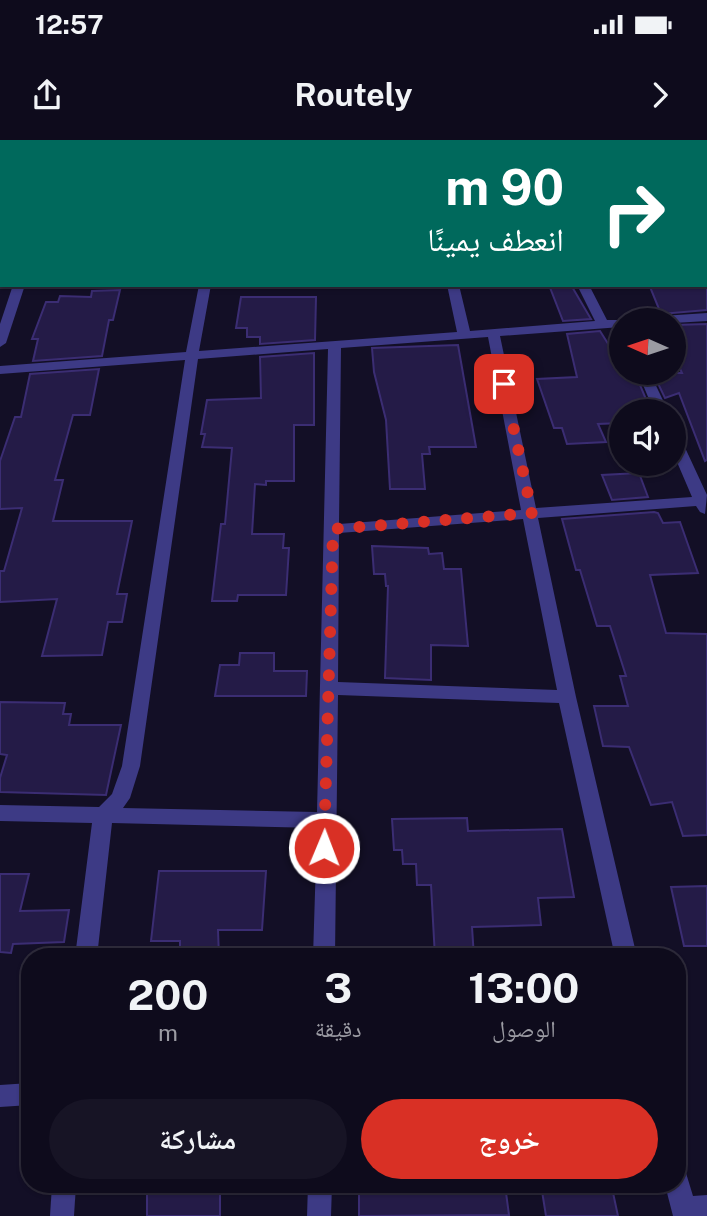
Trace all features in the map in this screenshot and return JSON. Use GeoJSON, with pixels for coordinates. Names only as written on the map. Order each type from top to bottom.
{"type":"FeatureCollection","features":[{"type":"Feature","properties":{"kind":"street"},"geometry":{"type":"LineString","coordinates":[[0,343],[18,287]]}},
{"type":"Feature","properties":{"kind":"street"},"geometry":{"type":"LineString","coordinates":[[87,948],[103,816],[120,798],[131,766],[192,355],[205,287]]}},
{"type":"Feature","properties":{"kind":"street"},"geometry":{"type":"LineString","coordinates":[[453,287],[464,334]]}},
{"type":"Feature","properties":{"kind":"street"},"geometry":{"type":"LineString","coordinates":[[584,287],[603,324]]}},
{"type":"Feature","properties":{"kind":"street"},"geometry":{"type":"LineString","coordinates":[[686,318],[707,317]]}},
{"type":"Feature","properties":{"kind":"street"},"geometry":{"type":"LineString","coordinates":[[0,370],[609,324]]}},
{"type":"Feature","properties":{"kind":"street"},"geometry":{"type":"LineString","coordinates":[[493,332],[568,697],[624,948]]}},
{"type":"Feature","properties":{"kind":"street"},"geometry":{"type":"LineString","coordinates":[[324,948],[335,343]]}},
{"type":"Feature","properties":{"kind":"street"},"geometry":{"type":"LineString","coordinates":[[333,529],[532,513],[705,504],[686,464]]}},
{"type":"Feature","properties":{"kind":"street"},"geometry":{"type":"LineString","coordinates":[[329,688],[568,697]]}},
{"type":"Feature","properties":{"kind":"street"},"geometry":{"type":"LineString","coordinates":[[0,813],[325,820]]}},
{"type":"Feature","properties":{"kind":"street"},"geometry":{"type":"LineString","coordinates":[[0,1096],[21,1095]]}},
{"type":"Feature","properties":{"kind":"street"},"geometry":{"type":"LineString","coordinates":[[62,1216],[63,1193]]}},
{"type":"Feature","properties":{"kind":"street"},"geometry":{"type":"LineString","coordinates":[[319,1216],[320,1193]]}},
{"type":"Feature","properties":{"kind":"street"},"geometry":{"type":"LineString","coordinates":[[683,1193],[692,1211]]}},
{"type":"Feature","properties":{"kind":"building"},"geometry":{"type":"Polygon","coordinates":[[[550,287],[572,287],[591,319],[563,321],[550,287]]]}},
{"type":"Feature","properties":{"kind":"building"},"geometry":{"type":"Polygon","coordinates":[[[650,287],[707,287],[707,310],[686,312],[686,308],[659,308],[650,287]]]}},
{"type":"Feature","properties":{"kind":"building"},"geometry":{"type":"Polygon","coordinates":[[[120,290],[113,320],[109,320],[102,356],[33,361],[38,339],[32,339],[46,302],[58,302],[60,296],[91,297],[92,291],[120,290]]]}},
{"type":"Feature","properties":{"kind":"building"},"geometry":{"type":"Polygon","coordinates":[[[241,297],[316,297],[315,340],[260,344],[260,337],[247,337],[247,328],[236,328],[241,297]]]}},
{"type":"Feature","properties":{"kind":"building"},"geometry":{"type":"Polygon","coordinates":[[[707,324],[705,461],[686,411],[686,399],[681,399],[679,393],[665,398],[659,385],[686,385],[686,325],[707,324]]]}},
{"type":"Feature","properties":{"kind":"building"},"geometry":{"type":"Polygon","coordinates":[[[600,331],[609,345],[609,385],[640,385],[646,399],[609,399],[609,424],[598,424],[606,442],[567,444],[562,428],[554,428],[537,379],[577,377],[567,334],[600,331]]]}},
{"type":"Feature","properties":{"kind":"building"},"geometry":{"type":"Polygon","coordinates":[[[458,345],[476,447],[429,447],[430,454],[422,454],[425,489],[390,489],[386,420],[374,372],[372,348],[458,345]]]}},
{"type":"Feature","properties":{"kind":"building"},"geometry":{"type":"Polygon","coordinates":[[[314,353],[314,425],[294,425],[294,481],[266,481],[266,485],[255,484],[252,534],[284,534],[283,548],[289,548],[286,595],[238,595],[237,601],[212,601],[221,524],[225,524],[232,448],[202,447],[205,434],[201,434],[207,400],[261,398],[260,357],[314,353]]]}},
{"type":"Feature","properties":{"kind":"building"},"geometry":{"type":"Polygon","coordinates":[[[99,369],[90,415],[73,415],[55,480],[63,480],[53,521],[132,521],[117,594],[127,594],[122,622],[108,622],[102,655],[42,656],[57,599],[0,602],[0,571],[4,571],[22,508],[0,509],[0,461],[15,417],[21,417],[30,374],[99,369]]]}},
{"type":"Feature","properties":{"kind":"building"},"geometry":{"type":"Polygon","coordinates":[[[602,475],[640,476],[648,497],[612,500],[602,475]]]}},
{"type":"Feature","properties":{"kind":"building"},"geometry":{"type":"Polygon","coordinates":[[[658,513],[663,523],[680,522],[698,573],[650,575],[666,633],[707,634],[707,835],[683,836],[672,802],[651,805],[629,747],[603,746],[594,706],[628,706],[620,676],[626,676],[610,626],[597,626],[580,570],[576,570],[562,519],[658,513]]]}},
{"type":"Feature","properties":{"kind":"building"},"geometry":{"type":"Polygon","coordinates":[[[372,546],[428,548],[429,554],[442,553],[444,569],[461,569],[468,646],[431,645],[431,680],[385,678],[388,586],[385,574],[374,574],[372,546]]]}},
{"type":"Feature","properties":{"kind":"building"},"geometry":{"type":"Polygon","coordinates":[[[240,653],[274,653],[274,671],[307,671],[306,696],[215,696],[220,665],[239,665],[240,653]]]}},
{"type":"Feature","properties":{"kind":"building"},"geometry":{"type":"Polygon","coordinates":[[[0,702],[65,703],[63,714],[71,714],[69,725],[121,725],[106,795],[0,792],[0,778],[7,755],[0,754],[0,702]]]}},
{"type":"Feature","properties":{"kind":"building"},"geometry":{"type":"Polygon","coordinates":[[[467,818],[468,831],[562,829],[574,897],[538,898],[541,925],[472,927],[473,948],[434,948],[431,885],[417,885],[416,864],[403,864],[402,850],[394,850],[392,819],[467,818]]]}},
{"type":"Feature","properties":{"kind":"building"},"geometry":{"type":"Polygon","coordinates":[[[159,871],[266,871],[262,930],[218,930],[219,948],[180,948],[180,941],[151,941],[159,871]]]}},
{"type":"Feature","properties":{"kind":"building"},"geometry":{"type":"Polygon","coordinates":[[[0,874],[29,874],[20,911],[69,910],[64,942],[13,944],[11,953],[0,952],[0,874]]]}},
{"type":"Feature","properties":{"kind":"building"},"geometry":{"type":"Polygon","coordinates":[[[707,886],[707,946],[684,946],[671,887],[707,886]]]}},
{"type":"Feature","properties":{"kind":"building"},"geometry":{"type":"Polygon","coordinates":[[[147,1193],[220,1193],[220,1216],[147,1216],[147,1193]]]}},
{"type":"Feature","properties":{"kind":"building"},"geometry":{"type":"Polygon","coordinates":[[[359,1193],[506,1193],[509,1215],[359,1216],[359,1193]]]}},
{"type":"Feature","properties":{"kind":"building"},"geometry":{"type":"Polygon","coordinates":[[[542,1193],[613,1193],[618,1216],[546,1216],[542,1193]]]}},
{"type":"Feature","properties":{"kind":"route"},"geometry":{"type":"LineString","coordinates":[[324,848],[333,529],[532,513],[504,384]]}}]}
